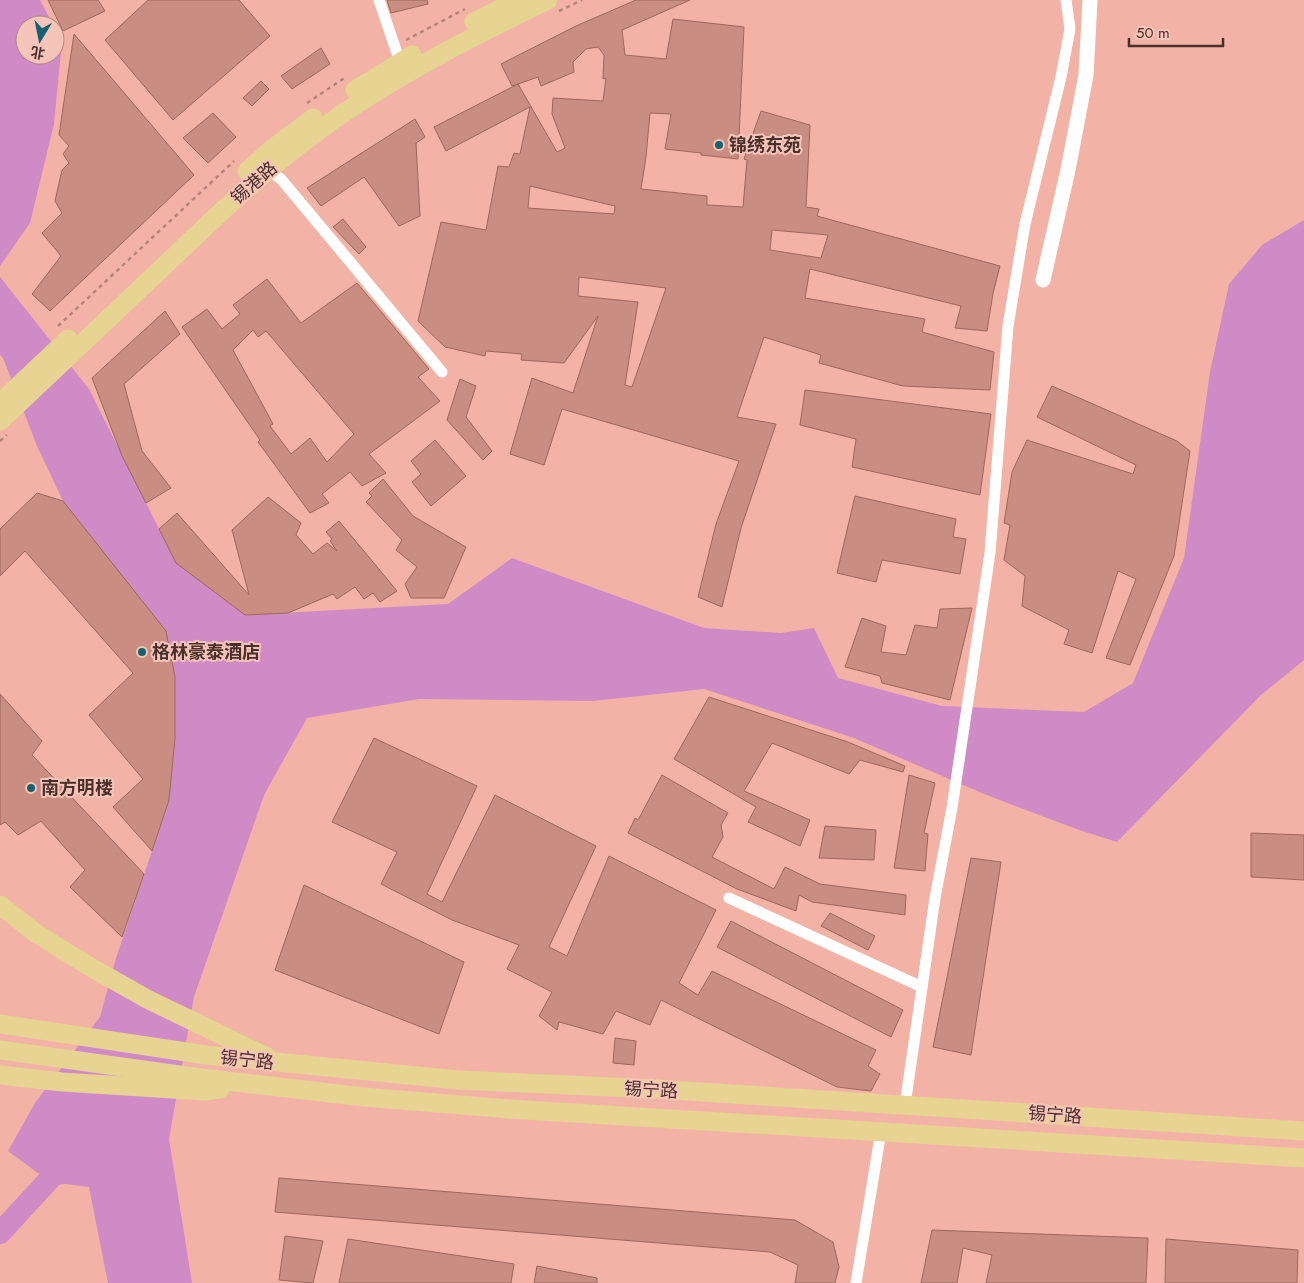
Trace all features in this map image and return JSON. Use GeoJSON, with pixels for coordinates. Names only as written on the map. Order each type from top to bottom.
{"type":"FeatureCollection","features":[{"type":"Feature","properties":{"kind":"main road","name":"锡港路"},"geometry":{"type":"LineString","coordinates":[[59,356],[226,189],[274,148],[348,94],[400,62],[518,0]]}},
{"type":"Feature","properties":{"kind":"main road","name":"锡港路"},"geometry":{"type":"LineString","coordinates":[[0,421],[25,388],[59,356],[268,170],[319,130],[395,80],[436,56],[553,6]]}},
{"type":"Feature","properties":{"kind":"main road","name":"锡港路"},"geometry":{"type":"LineString","coordinates":[[0,403],[25,388]]}},
{"type":"Feature","properties":{"kind":"main road"},"geometry":{"type":"LineString","coordinates":[[0,905],[37,934],[87,965],[147,999],[278,1063]]}},
{"type":"Feature","properties":{"kind":"main road","name":"锡宁路"},"geometry":{"type":"LineString","coordinates":[[0,1024],[206,1055],[458,1080],[655,1090],[1304,1130]]}},
{"type":"Feature","properties":{"kind":"main road","name":"锡宁路"},"geometry":{"type":"LineString","coordinates":[[0,1050],[203,1084],[271,1086],[364,1097],[510,1109],[1304,1158]]}},
{"type":"Feature","properties":{"kind":"main road"},"geometry":{"type":"LineString","coordinates":[[0,1075],[62,1082],[203,1084]]}},
{"type":"Feature","properties":{"kind":"street"},"geometry":{"type":"LineString","coordinates":[[379,0],[400,62]]}},
{"type":"Feature","properties":{"kind":"street"},"geometry":{"type":"LineString","coordinates":[[905,1105],[935,898],[952,808],[990,553],[1008,326],[1025,224],[1061,77],[1070,29],[1066,0]]}},
{"type":"Feature","properties":{"kind":"street"},"geometry":{"type":"LineString","coordinates":[[1043,280],[1068,170],[1086,75],[1090,0]]}},
{"type":"Feature","properties":{"kind":"street"},"geometry":{"type":"LineString","coordinates":[[268,170],[281,178],[442,372]]}},
{"type":"Feature","properties":{"kind":"street"},"geometry":{"type":"LineString","coordinates":[[729,898],[922,987]]}},
{"type":"Feature","properties":{"kind":"street"},"geometry":{"type":"LineString","coordinates":[[856,1283],[881,1131]]}},
{"type":"Feature","properties":{"kind":"path"},"geometry":{"type":"LineString","coordinates":[[553,6],[582,0]]}},
{"type":"Feature","properties":{"kind":"shaded area"},"geometry":{"type":"Polygon","coordinates":[[[0,0],[40,0],[48,15],[15,15],[15,65],[60,65],[54,124],[30,223],[0,266],[0,0]]]}},
{"type":"Feature","properties":{"kind":"shaded area"},"geometry":{"type":"Polygon","coordinates":[[[1304,220],[1304,660],[1261,695],[1117,842],[1079,830],[984,794],[854,738],[704,689],[593,701],[419,699],[307,718],[264,795],[194,997],[169,1139],[192,1283],[108,1283],[89,1187],[65,1184],[54,1185],[8,1151],[35,1103],[100,1017],[116,958],[169,800],[175,738],[175,677],[63,501],[37,446],[3,358],[0,355],[0,277],[89,389],[176,563],[245,615],[448,604],[512,558],[704,628],[781,633],[814,628],[838,678],[942,706],[1084,712],[1133,683],[1184,558],[1210,372],[1229,284],[1262,245],[1304,220]]]}},
{"type":"Feature","properties":{"kind":"building"},"geometry":{"type":"Polygon","coordinates":[[[48,0],[98,0],[105,11],[65,30],[65,15],[55,15],[48,0]]]}},
{"type":"Feature","properties":{"kind":"building"},"geometry":{"type":"Polygon","coordinates":[[[148,0],[239,0],[270,36],[173,120],[105,40],[148,0]]]}},
{"type":"Feature","properties":{"kind":"building"},"geometry":{"type":"Polygon","coordinates":[[[387,0],[427,0],[428,4],[391,13],[387,0]]]}},
{"type":"Feature","properties":{"kind":"building"},"geometry":{"type":"Polygon","coordinates":[[[636,0],[690,0],[622,30],[625,55],[666,59],[673,19],[744,27],[738,159],[665,149],[671,114],[650,113],[641,189],[707,196],[707,205],[743,207],[747,160],[744,159],[761,111],[810,125],[806,207],[819,209],[817,216],[1000,266],[993,293],[987,331],[955,328],[961,306],[810,269],[805,298],[925,319],[922,332],[994,352],[990,390],[903,386],[819,363],[821,355],[764,337],[737,417],[776,424],[741,528],[722,607],[698,597],[716,524],[739,461],[562,409],[544,465],[510,454],[532,378],[573,393],[598,316],[564,363],[521,360],[522,354],[486,351],[485,356],[445,347],[418,321],[441,222],[486,230],[498,166],[509,167],[514,153],[520,154],[530,107],[446,151],[434,127],[518,84],[512,86],[501,64],[576,26],[636,0]],[[598,47],[586,49],[573,62],[574,72],[541,86],[538,77],[518,84],[557,152],[565,148],[552,114],[553,98],[603,101],[606,78],[603,79],[604,55],[598,47]],[[530,186],[528,208],[614,214],[615,206],[530,186]],[[772,230],[770,250],[821,258],[828,235],[772,230]],[[579,277],[578,296],[638,302],[625,385],[632,387],[666,288],[579,277]]]}},
{"type":"Feature","properties":{"kind":"building"},"geometry":{"type":"Polygon","coordinates":[[[74,34],[194,175],[50,311],[32,294],[61,256],[42,233],[62,213],[55,201],[62,170],[69,163],[63,154],[69,146],[59,135],[74,34]]]}},
{"type":"Feature","properties":{"kind":"building"},"geometry":{"type":"Polygon","coordinates":[[[321,48],[330,64],[292,89],[281,76],[321,48]]]}},
{"type":"Feature","properties":{"kind":"building"},"geometry":{"type":"Polygon","coordinates":[[[261,81],[269,89],[252,106],[243,98],[261,81]]]}},
{"type":"Feature","properties":{"kind":"building"},"geometry":{"type":"Polygon","coordinates":[[[213,113],[236,137],[208,163],[183,138],[213,113]]]}},
{"type":"Feature","properties":{"kind":"building"},"geometry":{"type":"Polygon","coordinates":[[[415,119],[425,137],[416,143],[420,216],[399,226],[364,177],[321,206],[307,188],[415,119]]]}},
{"type":"Feature","properties":{"kind":"building"},"geometry":{"type":"Polygon","coordinates":[[[343,219],[366,247],[359,254],[333,227],[343,219]]]}},
{"type":"Feature","properties":{"kind":"building"},"geometry":{"type":"Polygon","coordinates":[[[267,279],[301,323],[357,283],[429,369],[418,377],[440,401],[369,454],[386,473],[362,486],[350,472],[322,494],[329,503],[310,513],[258,442],[260,440],[182,327],[207,309],[222,329],[240,314],[233,305],[267,279]],[[253,330],[233,350],[273,424],[270,426],[291,454],[310,438],[327,462],[354,434],[266,331],[258,337],[253,330]]]}},
{"type":"Feature","properties":{"kind":"building"},"geometry":{"type":"Polygon","coordinates":[[[165,311],[180,334],[124,384],[142,451],[171,488],[146,503],[122,456],[92,378],[165,311]]]}},
{"type":"Feature","properties":{"kind":"building"},"geometry":{"type":"Polygon","coordinates":[[[460,379],[476,386],[466,417],[492,451],[483,460],[447,420],[460,379]]]}},
{"type":"Feature","properties":{"kind":"building"},"geometry":{"type":"Polygon","coordinates":[[[1052,386],[1177,441],[1190,451],[1174,556],[1130,665],[1106,658],[1136,579],[1118,571],[1092,653],[1064,644],[1069,630],[1022,606],[1025,576],[1004,560],[1010,525],[1004,523],[1012,472],[1027,440],[1133,474],[1136,465],[1037,417],[1052,386]]]}},
{"type":"Feature","properties":{"kind":"building"},"geometry":{"type":"Polygon","coordinates":[[[805,390],[991,414],[980,495],[852,467],[856,439],[800,425],[805,390]]]}},
{"type":"Feature","properties":{"kind":"building"},"geometry":{"type":"Polygon","coordinates":[[[435,440],[466,476],[431,506],[412,482],[421,474],[411,461],[435,440]]]}},
{"type":"Feature","properties":{"kind":"building"},"geometry":{"type":"Polygon","coordinates":[[[383,479],[413,516],[466,547],[444,598],[411,598],[405,584],[417,567],[396,550],[402,540],[366,502],[372,496],[369,493],[383,479]]]}},
{"type":"Feature","properties":{"kind":"building","name":"格林豪泰酒店"},"geometry":{"type":"Polygon","coordinates":[[[37,493],[63,501],[166,631],[175,677],[175,738],[169,800],[152,851],[113,807],[143,779],[89,715],[133,673],[25,551],[0,576],[0,529],[37,493]]]}},
{"type":"Feature","properties":{"kind":"building"},"geometry":{"type":"Polygon","coordinates":[[[855,496],[956,519],[953,537],[966,539],[960,574],[882,560],[876,582],[837,573],[855,496]]]}},
{"type":"Feature","properties":{"kind":"building"},"geometry":{"type":"Polygon","coordinates":[[[268,497],[301,523],[296,535],[313,554],[327,543],[337,551],[330,541],[332,539],[326,532],[339,521],[397,591],[380,602],[373,593],[364,599],[355,587],[337,599],[333,594],[288,613],[245,615],[176,563],[159,529],[177,513],[249,595],[232,530],[268,497]]]}},
{"type":"Feature","properties":{"kind":"building"},"geometry":{"type":"Polygon","coordinates":[[[972,608],[950,700],[882,683],[880,676],[845,667],[862,618],[886,626],[881,652],[906,655],[915,625],[937,628],[940,609],[972,608]]]}},
{"type":"Feature","properties":{"kind":"building","name":"南方明楼"},"geometry":{"type":"Polygon","coordinates":[[[0,694],[42,741],[32,755],[144,874],[122,937],[70,887],[85,870],[41,821],[18,835],[5,822],[0,825],[0,694]]]}},
{"type":"Feature","properties":{"kind":"building"},"geometry":{"type":"Polygon","coordinates":[[[709,697],[848,742],[905,766],[903,772],[860,760],[849,774],[772,743],[744,791],[810,820],[800,846],[748,822],[756,807],[674,759],[709,697]]]}},
{"type":"Feature","properties":{"kind":"building"},"geometry":{"type":"Polygon","coordinates":[[[374,738],[477,786],[427,894],[442,902],[495,795],[596,846],[549,947],[567,956],[609,856],[716,910],[679,983],[698,995],[712,971],[876,1050],[868,1066],[880,1074],[871,1091],[837,1087],[661,1000],[650,1025],[616,1011],[603,1034],[559,1022],[557,1030],[539,1016],[552,992],[507,969],[519,945],[452,920],[381,884],[397,852],[332,822],[374,738]]]}},
{"type":"Feature","properties":{"kind":"building"},"geometry":{"type":"Polygon","coordinates":[[[662,775],[728,813],[721,825],[723,837],[712,857],[774,889],[785,867],[820,884],[906,895],[905,915],[812,902],[799,895],[796,911],[737,889],[628,833],[635,818],[638,820],[662,775]]]}},
{"type":"Feature","properties":{"kind":"building"},"geometry":{"type":"Polygon","coordinates":[[[909,775],[935,783],[924,833],[928,834],[925,871],[894,868],[909,775]]]}},
{"type":"Feature","properties":{"kind":"building"},"geometry":{"type":"Polygon","coordinates":[[[825,826],[876,830],[874,860],[819,858],[825,826]]]}},
{"type":"Feature","properties":{"kind":"building"},"geometry":{"type":"Polygon","coordinates":[[[1251,833],[1304,835],[1304,880],[1251,877],[1251,833]]]}},
{"type":"Feature","properties":{"kind":"building"},"geometry":{"type":"Polygon","coordinates":[[[971,858],[1001,862],[971,1055],[933,1047],[971,858]]]}},
{"type":"Feature","properties":{"kind":"building"},"geometry":{"type":"Polygon","coordinates":[[[304,885],[464,962],[439,1034],[275,970],[304,885]]]}},
{"type":"Feature","properties":{"kind":"building"},"geometry":{"type":"Polygon","coordinates":[[[830,913],[875,936],[868,950],[821,926],[830,913]]]}},
{"type":"Feature","properties":{"kind":"building"},"geometry":{"type":"Polygon","coordinates":[[[731,921],[903,1010],[891,1037],[717,947],[731,921]]]}},
{"type":"Feature","properties":{"kind":"building"},"geometry":{"type":"Polygon","coordinates":[[[615,1038],[636,1041],[634,1065],[613,1063],[615,1038]]]}},
{"type":"Feature","properties":{"kind":"building"},"geometry":{"type":"Polygon","coordinates":[[[279,1178],[795,1220],[833,1242],[839,1267],[835,1283],[795,1283],[798,1265],[770,1252],[275,1212],[279,1178]]]}},
{"type":"Feature","properties":{"kind":"building"},"geometry":{"type":"Polygon","coordinates":[[[932,1230],[1148,1238],[1146,1283],[986,1283],[992,1255],[963,1248],[957,1283],[921,1283],[932,1230]]]}},
{"type":"Feature","properties":{"kind":"building"},"geometry":{"type":"Polygon","coordinates":[[[285,1236],[323,1241],[313,1283],[279,1280],[285,1236]]]}},
{"type":"Feature","properties":{"kind":"building"},"geometry":{"type":"Polygon","coordinates":[[[348,1239],[514,1264],[511,1283],[339,1283],[348,1239]]]}},
{"type":"Feature","properties":{"kind":"building"},"geometry":{"type":"Polygon","coordinates":[[[1166,1239],[1298,1250],[1297,1283],[1165,1283],[1166,1239]]]}},
{"type":"Feature","properties":{"kind":"building"},"geometry":{"type":"Polygon","coordinates":[[[537,1266],[597,1278],[597,1283],[534,1283],[537,1266]]]}},
{"type":"Feature","properties":{"kind":"waterway"},"geometry":{"type":"LineString","coordinates":[[0,1233],[69,1158]]}},
{"type":"Feature","properties":{"kind":"place","name":"锦绣东苑"},"geometry":{"type":"Point","coordinates":[719,145]}},
{"type":"Feature","properties":{"kind":"place","name":"格林豪泰酒店"},"geometry":{"type":"Point","coordinates":[142,652]}},
{"type":"Feature","properties":{"kind":"place","name":"南方明楼"},"geometry":{"type":"Point","coordinates":[31,788]}}]}
